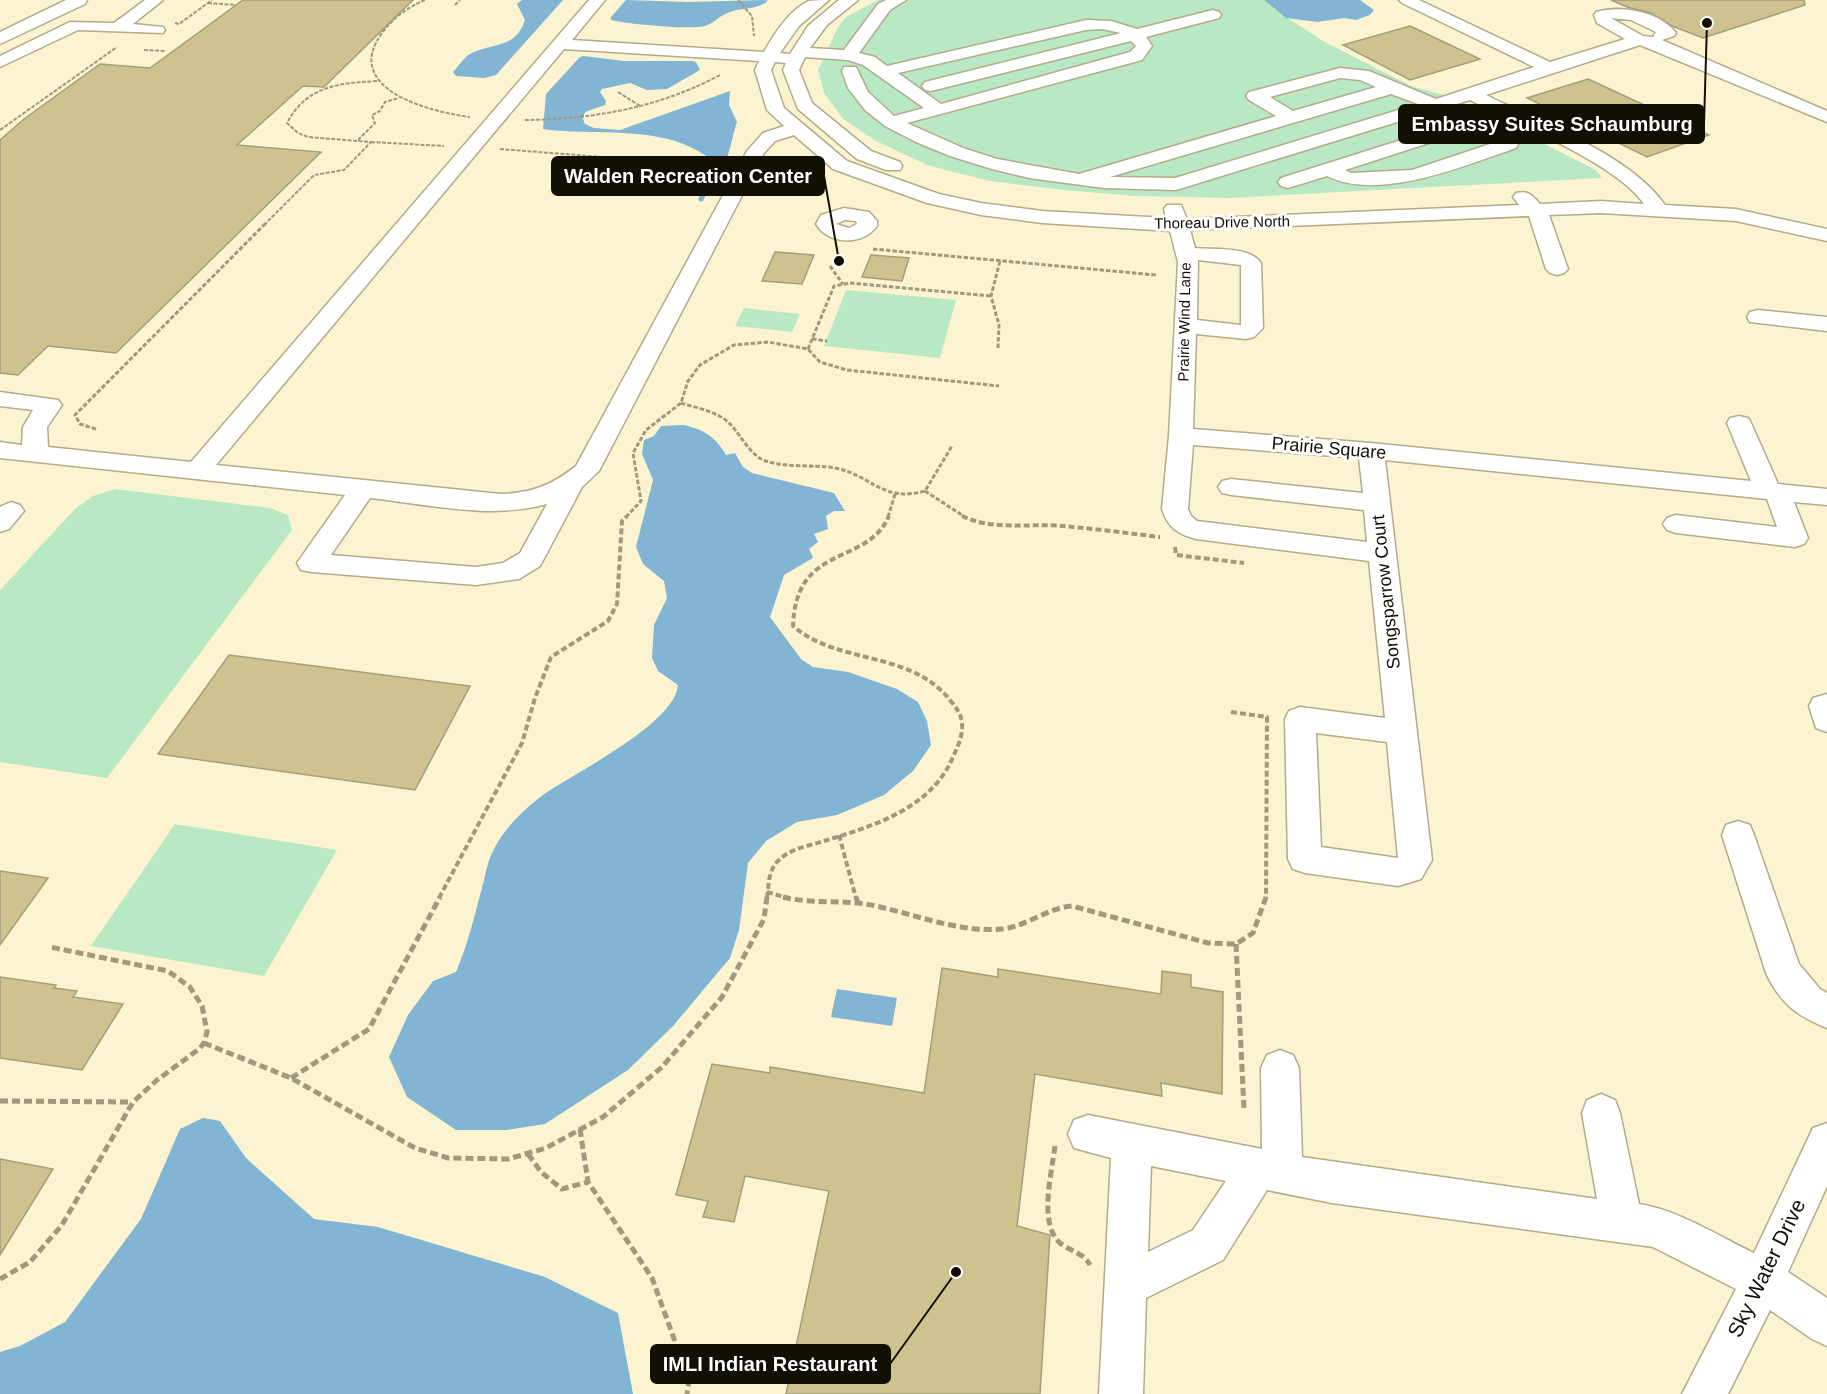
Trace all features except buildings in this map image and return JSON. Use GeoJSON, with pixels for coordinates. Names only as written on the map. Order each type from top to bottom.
{"type":"FeatureCollection","features":[{"type":"Feature","properties":{"kind":"highway"},"geometry":{"type":"LineString","coordinates":[[0,20],[42,0]]}},
{"type":"Feature","properties":{"kind":"highway"},"geometry":{"type":"LineString","coordinates":[[0,39],[79,0]]}},
{"type":"Feature","properties":{"kind":"street"},"geometry":{"type":"LineString","coordinates":[[117,28],[155,0]]}},
{"type":"Feature","properties":{"kind":"street"},"geometry":{"type":"LineString","coordinates":[[196,472],[597,0]]}},
{"type":"Feature","properties":{"kind":"street"},"geometry":{"type":"LineString","coordinates":[[773,50],[788,26],[821,0]]}},
{"type":"Feature","properties":{"kind":"street"},"geometry":{"type":"LineString","coordinates":[[798,52],[813,28],[850,0]]}},
{"type":"Feature","properties":{"kind":"street"},"geometry":{"type":"LineString","coordinates":[[898,0],[884,7],[850,63],[855,87],[870,108],[891,122],[946,150],[1052,176],[1149,185],[1176,184],[1644,40],[1827,117]]}},
{"type":"Feature","properties":{"kind":"street"},"geometry":{"type":"LineString","coordinates":[[1407,0],[1549,68]]}},
{"type":"Feature","properties":{"kind":"street"},"geometry":{"type":"LineString","coordinates":[[932,86],[1213,15]]}},
{"type":"Feature","properties":{"kind":"street"},"geometry":{"type":"LineString","coordinates":[[0,62],[76,24],[157,30]]}},
{"type":"Feature","properties":{"kind":"street"},"geometry":{"type":"LineString","coordinates":[[885,71],[1086,25],[1101,24],[1125,29],[1139,37],[1144,46],[1136,57],[891,122]]}},
{"type":"Feature","properties":{"kind":"street"},"geometry":{"type":"LineString","coordinates":[[571,30],[798,52],[850,63],[869,61],[938,110]]}},
{"type":"Feature","properties":{"kind":"street"},"geometry":{"type":"LineString","coordinates":[[559,44],[748,48]]}},
{"type":"Feature","properties":{"kind":"street","name":"Thoreau Drive North"},"geometry":{"type":"LineString","coordinates":[[773,50],[763,70],[776,110],[840,165],[934,199],[981,209],[1042,218],[1601,207],[1736,215],[1827,235]]}},
{"type":"Feature","properties":{"kind":"street","name":"Thoreau Drive North"},"geometry":{"type":"LineString","coordinates":[[798,52],[791,70],[804,105],[864,155],[950,186],[991,194],[1176,217],[1589,191],[1646,192],[1734,200],[1827,220]]}},
{"type":"Feature","properties":{"kind":"street"},"geometry":{"type":"LineString","coordinates":[[905,67],[958,105]]}},
{"type":"Feature","properties":{"kind":"street"},"geometry":{"type":"LineString","coordinates":[[1290,117],[1255,96],[1340,73],[1363,75],[1433,104],[1509,144],[1414,176],[1348,178],[1330,170]]}},
{"type":"Feature","properties":{"kind":"street"},"geometry":{"type":"LineString","coordinates":[[1082,178],[1392,88]]}},
{"type":"Feature","properties":{"kind":"street"},"geometry":{"type":"LineString","coordinates":[[1470,94],[1609,164],[1646,192],[1658,209]]}},
{"type":"Feature","properties":{"kind":"street"},"geometry":{"type":"LineString","coordinates":[[1288,182],[1470,124]]}},
{"type":"Feature","properties":{"kind":"street"},"geometry":{"type":"LineString","coordinates":[[0,450],[196,472],[519,503],[542,498],[570,484],[586,471],[759,146],[769,136],[796,128]]}},
{"type":"Feature","properties":{"kind":"street"},"geometry":{"type":"LineString","coordinates":[[835,216],[852,190],[894,167]]}},
{"type":"Feature","properties":{"kind":"street"},"geometry":{"type":"LineString","coordinates":[[1521,195],[1539,215],[1557,269]]}},
{"type":"Feature","properties":{"kind":"street","name":"Prairie Wind Lane"},"geometry":{"type":"LineString","coordinates":[[1176,217],[1188,262],[1181,436]]}},
{"type":"Feature","properties":{"kind":"street"},"geometry":{"type":"LineString","coordinates":[[1185,326],[1246,332],[1252,328],[1251,263],[1246,259],[1186,253]]}},
{"type":"Feature","properties":{"kind":"street"},"geometry":{"type":"LineString","coordinates":[[1758,317],[1827,324]]}},
{"type":"Feature","properties":{"kind":"street"},"geometry":{"type":"LineString","coordinates":[[0,399],[50,405],[34,423],[33,440],[37,454]]}},
{"type":"Feature","properties":{"kind":"street"},"geometry":{"type":"LineString","coordinates":[[1676,524],[1795,538],[1739,423]]}},
{"type":"Feature","properties":{"kind":"street"},"geometry":{"type":"LineString","coordinates":[[1181,436],[1175,509],[1178,519],[1186,528],[1382,553]]}},
{"type":"Feature","properties":{"kind":"street","name":"Prairie Square"},"geometry":{"type":"LineString","coordinates":[[1181,436],[1371,451],[1773,492]]}},
{"type":"Feature","properties":{"kind":"street","name":"Songsparrow Court"},"geometry":{"type":"LineString","coordinates":[[1371,451],[1415,860],[1413,867],[1407,871],[1398,872],[1305,859],[1300,719],[1401,732]]}},
{"type":"Feature","properties":{"kind":"street"},"geometry":{"type":"LineString","coordinates":[[363,489],[311,562],[476,576],[509,572],[530,559],[570,484]]}},
{"type":"Feature","properties":{"kind":"street"},"geometry":{"type":"LineString","coordinates":[[1231,487],[1376,503]]}},
{"type":"Feature","properties":{"kind":"street"},"geometry":{"type":"LineString","coordinates":[[1773,492],[1827,497]]}},
{"type":"Feature","properties":{"kind":"street"},"geometry":{"type":"LineString","coordinates":[[1827,705],[1824,706],[1827,720]]}},
{"type":"Feature","properties":{"kind":"street"},"geometry":{"type":"LineString","coordinates":[[1738,835],[1784,973],[1807,1001],[1827,1011]]}},
{"type":"Feature","properties":{"kind":"street"},"geometry":{"type":"LineString","coordinates":[[1125,1286],[1208,1245],[1270,1170],[1280,1068]]}},
{"type":"Feature","properties":{"kind":"street"},"geometry":{"type":"LineString","coordinates":[[1600,1113],[1622,1222]]}},
{"type":"Feature","properties":{"kind":"street"},"geometry":{"type":"LineString","coordinates":[[1088,1134],[1332,1183],[1656,1227],[1762,1280],[1827,1324]]}},
{"type":"Feature","properties":{"kind":"street"},"geometry":{"type":"LineString","coordinates":[[1120,1394],[1132,1142]]}},
{"type":"Feature","properties":{"kind":"street","name":"Sky Water Drive"},"geometry":{"type":"LineString","coordinates":[[1704,1394],[1762,1280],[1827,1142]]}},
{"type":"Feature","properties":{"kind":"path"},"geometry":{"type":"LineString","coordinates":[[179,24],[212,0]]}},
{"type":"Feature","properties":{"kind":"path"},"geometry":{"type":"LineString","coordinates":[[425,0],[415,4],[376,36],[370,53],[374,76],[400,98],[426,109],[464,117],[495,120]]}},
{"type":"Feature","properties":{"kind":"path"},"geometry":{"type":"LineString","coordinates":[[455,5],[460,0]]}},
{"type":"Feature","properties":{"kind":"path"},"geometry":{"type":"LineString","coordinates":[[539,120],[588,116],[640,107],[689,91],[728,70],[748,48],[754,20],[748,9],[738,0]]}},
{"type":"Feature","properties":{"kind":"path"},"geometry":{"type":"LineString","coordinates":[[207,3],[236,5]]}},
{"type":"Feature","properties":{"kind":"path"},"geometry":{"type":"LineString","coordinates":[[0,130],[121,44]]}},
{"type":"Feature","properties":{"kind":"path"},"geometry":{"type":"LineString","coordinates":[[96,429],[80,424],[75,415],[314,175],[344,170],[372,142],[308,137],[298,133],[287,123],[291,111],[314,92],[351,82],[379,81]]}},
{"type":"Feature","properties":{"kind":"path"},"geometry":{"type":"LineString","coordinates":[[618,92],[640,107]]}},
{"type":"Feature","properties":{"kind":"path"},"geometry":{"type":"LineString","coordinates":[[357,141],[375,123],[372,115],[380,111],[385,102],[400,98]]}},
{"type":"Feature","properties":{"kind":"path"},"geometry":{"type":"LineString","coordinates":[[870,248],[1156,274]]}},
{"type":"Feature","properties":{"kind":"path"},"geometry":{"type":"LineString","coordinates":[[998,348],[999,325],[991,296],[1000,261]]}},
{"type":"Feature","properties":{"kind":"path"},"geometry":{"type":"LineString","coordinates":[[831,266],[843,284]]}},
{"type":"Feature","properties":{"kind":"path"},"geometry":{"type":"LineString","coordinates":[[808,349],[834,286],[843,284],[991,296]]}},
{"type":"Feature","properties":{"kind":"path"},"geometry":{"type":"LineString","coordinates":[[812,339],[827,341]]}},
{"type":"Feature","properties":{"kind":"path"},"geometry":{"type":"LineString","coordinates":[[291,1078],[369,1029],[522,743],[535,698],[551,657],[608,621],[617,604],[622,521],[641,501],[633,453],[646,430],[681,403],[688,381],[700,365],[734,345],[768,342],[808,349]]}},
{"type":"Feature","properties":{"kind":"path"},"geometry":{"type":"LineString","coordinates":[[808,349],[814,360],[847,370],[999,386]]}},
{"type":"Feature","properties":{"kind":"path"},"geometry":{"type":"LineString","coordinates":[[681,403],[712,413],[727,421],[758,457],[769,462],[835,468],[848,472],[888,493],[911,495],[925,491],[952,446]]}},
{"type":"Feature","properties":{"kind":"path"},"geometry":{"type":"LineString","coordinates":[[925,491],[971,520],[997,525],[1060,526],[1166,538]]}},
{"type":"Feature","properties":{"kind":"path"},"geometry":{"type":"LineString","coordinates":[[204,1043],[291,1078],[415,1148],[448,1158],[508,1160],[546,1148],[603,1117],[662,1067],[722,997],[764,919],[770,873],[778,861],[791,851],[873,826],[904,810],[932,789],[947,771],[963,733],[961,714],[937,684],[893,663],[837,649],[807,638],[793,626],[792,606],[800,587],[813,572],[874,536],[886,524],[895,494]]}},
{"type":"Feature","properties":{"kind":"path"},"geometry":{"type":"LineString","coordinates":[[767,892],[792,899],[858,904],[970,928],[1004,929],[1060,907],[1072,906],[1208,943],[1236,945],[1254,933],[1266,898],[1267,717],[1231,712]]}},
{"type":"Feature","properties":{"kind":"path"},"geometry":{"type":"LineString","coordinates":[[839,836],[858,904]]}},
{"type":"Feature","properties":{"kind":"path"},"geometry":{"type":"LineString","coordinates":[[0,1279],[30,1262],[62,1225],[133,1102],[204,1043],[207,1032],[202,1006],[189,987],[168,970],[50,947]]}},
{"type":"Feature","properties":{"kind":"path"},"geometry":{"type":"LineString","coordinates":[[0,1101],[133,1102]]}},
{"type":"Feature","properties":{"kind":"path"},"geometry":{"type":"LineString","coordinates":[[580,1130],[588,1182],[652,1278],[689,1380],[687,1394]]}},
{"type":"Feature","properties":{"kind":"path"},"geometry":{"type":"LineString","coordinates":[[528,1154],[541,1172],[562,1189],[588,1182]]}},
{"type":"Feature","properties":{"kind":"green space"},"geometry":{"type":"Polygon","coordinates":[[[878,0],[1265,0],[1274,9],[1323,41],[1411,86],[1451,97],[1596,170],[1602,178],[1228,198],[1135,196],[990,181],[930,166],[876,141],[843,119],[824,93],[818,70],[838,27],[846,17],[878,0]]]}},
{"type":"Feature","properties":{"kind":"green space"},"geometry":{"type":"Polygon","coordinates":[[[846,290],[956,300],[940,358],[824,346],[846,290]]]}},
{"type":"Feature","properties":{"kind":"green space"},"geometry":{"type":"Polygon","coordinates":[[[744,308],[800,314],[792,332],[735,326],[744,308]]]}},
{"type":"Feature","properties":{"kind":"green space"},"geometry":{"type":"Polygon","coordinates":[[[115,489],[270,508],[288,515],[292,530],[107,778],[0,762],[0,590],[75,509],[93,496],[115,489]]]}},
{"type":"Feature","properties":{"kind":"green space"},"geometry":{"type":"Polygon","coordinates":[[[175,824],[337,850],[264,976],[91,946],[175,824]]]}},
{"type":"Feature","properties":{"kind":"water"},"geometry":{"type":"Polygon","coordinates":[[[522,0],[563,0],[496,75],[484,78],[456,76],[453,72],[468,55],[509,41],[521,30],[525,20],[517,4],[522,0]]]}},
{"type":"Feature","properties":{"kind":"water"},"geometry":{"type":"Polygon","coordinates":[[[626,0],[687,2],[768,0],[757,7],[728,12],[705,26],[687,27],[644,25],[611,20],[626,0]]]}},
{"type":"Feature","properties":{"kind":"water"},"geometry":{"type":"Polygon","coordinates":[[[1264,0],[1360,0],[1374,10],[1370,15],[1356,20],[1344,18],[1318,22],[1286,18],[1264,0]]]}},
{"type":"Feature","properties":{"kind":"water"},"geometry":{"type":"Polygon","coordinates":[[[580,57],[624,61],[692,61],[696,62],[700,70],[667,89],[647,90],[630,83],[602,89],[600,92],[606,101],[605,105],[585,112],[583,119],[585,124],[594,128],[620,130],[730,91],[729,105],[737,122],[725,163],[716,177],[710,182],[702,174],[709,158],[691,147],[671,140],[629,133],[543,129],[546,94],[580,57]]]}},
{"type":"Feature","properties":{"kind":"water"},"geometry":{"type":"Polygon","coordinates":[[[683,425],[708,435],[718,443],[726,455],[735,453],[743,467],[752,473],[834,493],[845,511],[834,511],[826,516],[828,529],[814,534],[818,542],[809,549],[813,558],[784,575],[770,617],[801,659],[813,667],[848,672],[897,689],[918,702],[927,721],[931,745],[913,771],[884,795],[837,815],[797,822],[766,841],[748,863],[739,930],[730,958],[673,1026],[628,1070],[545,1124],[506,1130],[456,1130],[407,1097],[389,1057],[408,1015],[433,981],[456,972],[471,929],[490,857],[509,827],[543,795],[642,731],[660,716],[673,700],[678,685],[658,671],[652,658],[654,625],[667,598],[664,581],[643,564],[636,547],[653,480],[642,454],[644,440],[654,436],[661,426],[683,425]]]}},
{"type":"Feature","properties":{"kind":"water"},"geometry":{"type":"Polygon","coordinates":[[[837,989],[897,998],[892,1026],[831,1017],[837,989]]]}},
{"type":"Feature","properties":{"kind":"water"},"geometry":{"type":"Polygon","coordinates":[[[203,1118],[220,1121],[246,1158],[314,1219],[378,1227],[545,1277],[618,1313],[633,1394],[0,1394],[0,1352],[20,1346],[65,1322],[141,1219],[180,1129],[203,1118]]]}},
{"type":"Feature","properties":{"kind":"waterway"},"geometry":{"type":"LineString","coordinates":[[701,199],[710,182]]}},
{"type":"Feature","properties":{"kind":"place","name":"Embassy Suites Schaumburg"},"geometry":{"type":"Point","coordinates":[1707,23]}},
{"type":"Feature","properties":{"kind":"place","name":"Walden Recreation Center"},"geometry":{"type":"Point","coordinates":[839,261]}},
{"type":"Feature","properties":{"kind":"place","name":"IMLI Indian Restaurant"},"geometry":{"type":"Point","coordinates":[956,1272]}}]}
